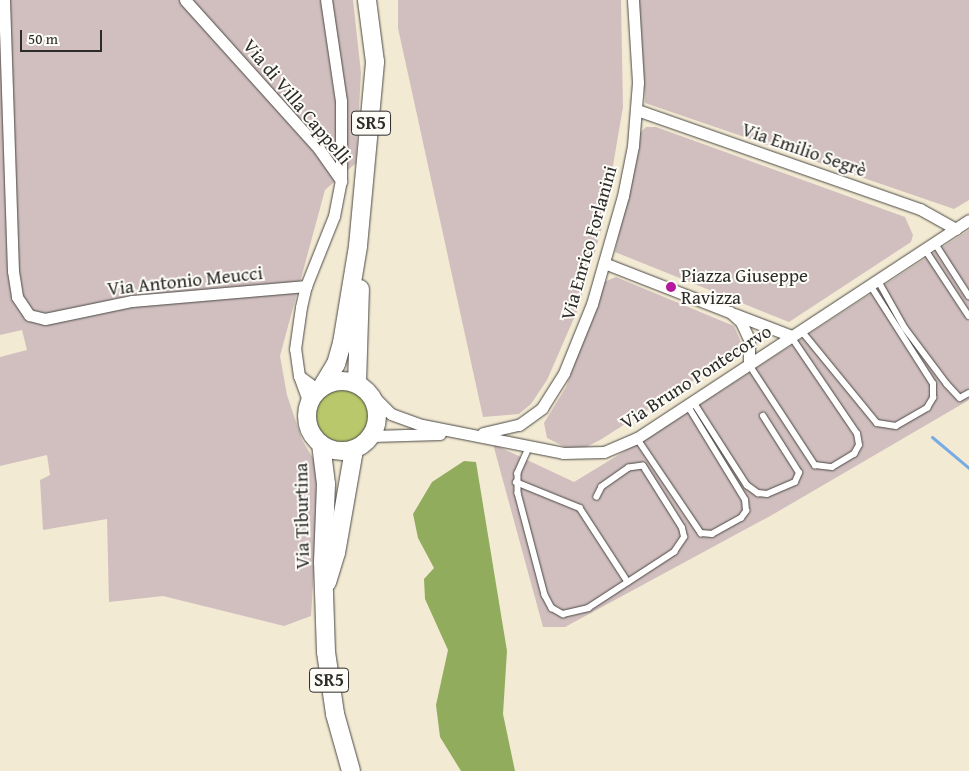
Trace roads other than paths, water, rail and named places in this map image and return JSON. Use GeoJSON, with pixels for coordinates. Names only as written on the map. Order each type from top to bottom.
{"type":"FeatureCollection","features":[{"type":"Feature","properties":{"kind":"main road","name":"SR5"},"geometry":{"type":"LineString","coordinates":[[316,393],[336,364],[342,343],[358,246],[376,62],[367,0]]}},
{"type":"Feature","properties":{"kind":"main road","name":"SR5"},"geometry":{"type":"LineString","coordinates":[[357,383],[360,296],[358,246]]}},
{"type":"Feature","properties":{"kind":"main road"},"geometry":{"type":"LineString","coordinates":[[316,393],[339,380],[357,383],[372,396],[378,416],[372,436],[354,450]]}},
{"type":"Feature","properties":{"kind":"main road","name":"Via Tiburtina"},"geometry":{"type":"LineString","coordinates":[[316,393],[308,426],[321,444],[327,492],[323,562],[325,588],[324,634],[329,679],[351,771]]}},
{"type":"Feature","properties":{"kind":"main road","name":"Via Tiburtina"},"geometry":{"type":"LineString","coordinates":[[321,444],[342,452],[354,450],[335,560],[325,588]]}},
{"type":"Feature","properties":{"kind":"street","name":"Via Antonio Meucci"},"geometry":{"type":"LineString","coordinates":[[4,0],[3,70],[12,265],[17,297],[29,315],[45,319],[132,301],[306,286]]}},
{"type":"Feature","properties":{"kind":"street","name":"Via di Villa Cappelli"},"geometry":{"type":"LineString","coordinates":[[185,0],[319,149],[341,181]]}},
{"type":"Feature","properties":{"kind":"street","name":"Via di Villa Cappelli"},"geometry":{"type":"LineString","coordinates":[[326,0],[341,101],[341,181]]}},
{"type":"Feature","properties":{"kind":"street","name":"Via Enrico Forlanini"},"geometry":{"type":"LineString","coordinates":[[470,434],[510,428],[528,420],[542,408],[572,355],[604,263],[628,176],[637,110],[633,0]]}},
{"type":"Feature","properties":{"kind":"street","name":"Via Emilio Segrè"},"geometry":{"type":"LineString","coordinates":[[637,110],[920,209],[956,229]]}},
{"type":"Feature","properties":{"kind":"street"},"geometry":{"type":"LineString","coordinates":[[316,393],[300,376],[296,338],[306,286],[328,233],[341,181]]}},
{"type":"Feature","properties":{"kind":"street","name":"Via Bruno Pontecorvo"},"geometry":{"type":"LineString","coordinates":[[372,396],[400,418],[564,453],[597,454],[637,438],[969,220]]}},
{"type":"Feature","properties":{"kind":"street"},"geometry":{"type":"LineString","coordinates":[[604,263],[730,312],[795,334]]}},
{"type":"Feature","properties":{"kind":"street"},"geometry":{"type":"LineString","coordinates":[[0,265],[12,265]]}},
{"type":"Feature","properties":{"kind":"street"},"geometry":{"type":"LineString","coordinates":[[730,312],[741,322],[749,339],[749,364]]}},
{"type":"Feature","properties":{"kind":"street","name":"Via Bruno Pontecorvo"},"geometry":{"type":"LineString","coordinates":[[372,436],[470,434]]}},
{"type":"Feature","properties":{"kind":"lane"},"geometry":{"type":"LineString","coordinates":[[935,242],[969,296]]}},
{"type":"Feature","properties":{"kind":"lane"},"geometry":{"type":"LineString","coordinates":[[925,250],[969,316]]}},
{"type":"Feature","properties":{"kind":"lane"},"geometry":{"type":"LineString","coordinates":[[795,334],[877,423],[896,426],[927,408],[933,398],[933,384],[874,283]]}},
{"type":"Feature","properties":{"kind":"lane"},"geometry":{"type":"LineString","coordinates":[[874,283],[960,398],[969,392]]}},
{"type":"Feature","properties":{"kind":"lane"},"geometry":{"type":"LineString","coordinates":[[749,364],[815,464],[832,467],[854,454],[859,445],[857,434],[795,334]]}},
{"type":"Feature","properties":{"kind":"lane"},"geometry":{"type":"LineString","coordinates":[[690,403],[748,485],[758,493],[767,494],[795,482],[799,473],[763,416]]}},
{"type":"Feature","properties":{"kind":"lane"},"geometry":{"type":"LineString","coordinates":[[637,438],[701,533],[717,532],[741,518],[747,503],[690,403]]}},
{"type":"Feature","properties":{"kind":"lane"},"geometry":{"type":"LineString","coordinates":[[530,446],[516,482],[544,595],[555,611],[567,615],[583,611],[678,549],[684,537],[682,528],[643,466],[629,468],[602,487],[597,496]]}},
{"type":"Feature","properties":{"kind":"lane"},"geometry":{"type":"LineString","coordinates":[[516,482],[580,508],[628,582]]}},
{"type":"Feature","properties":{"kind":"waterway"},"geometry":{"type":"LineString","coordinates":[[932,437],[969,468]]}},
{"type":"Feature","properties":{"kind":"place","name":"Piazza Giuseppe Ravizza"},"geometry":{"type":"Point","coordinates":[671,287]}}]}
